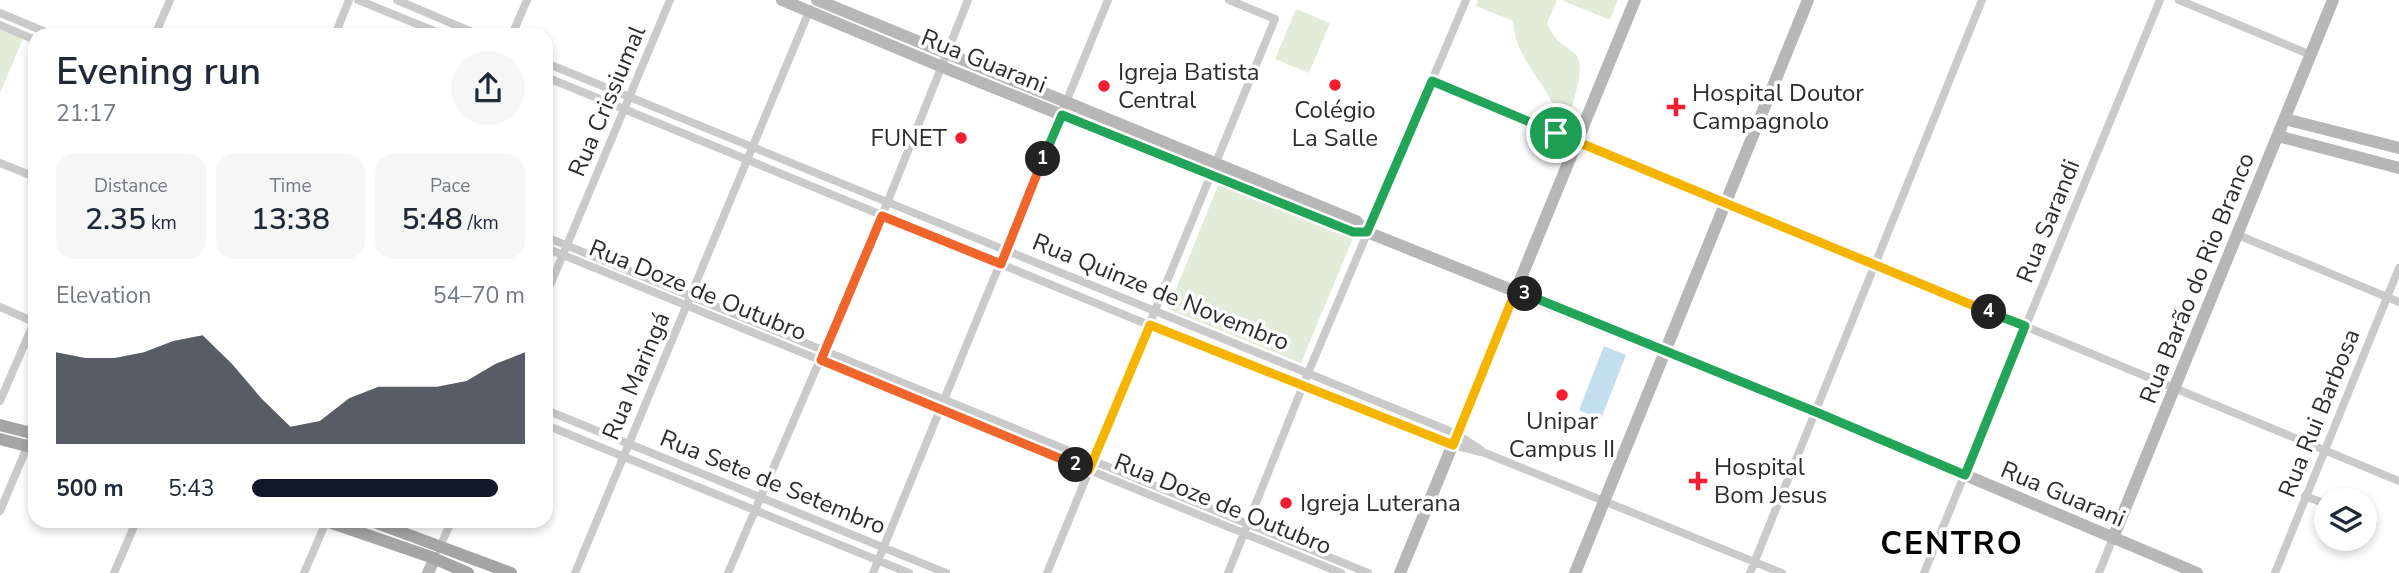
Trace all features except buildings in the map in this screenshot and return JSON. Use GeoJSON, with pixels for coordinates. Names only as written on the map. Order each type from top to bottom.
{"type":"FeatureCollection","features":[{"type":"Feature","properties":{"kind":"main road"},"geometry":{"type":"LineString","coordinates":[[0,425],[28,432]]}},
{"type":"Feature","properties":{"kind":"main road"},"geometry":{"type":"LineString","coordinates":[[0,439],[28,446]]}},
{"type":"Feature","properties":{"kind":"main road"},"geometry":{"type":"LineString","coordinates":[[350,528],[511,573]]}},
{"type":"Feature","properties":{"kind":"main road"},"geometry":{"type":"LineString","coordinates":[[387,528],[437,552],[468,573]]}},
{"type":"Feature","properties":{"kind":"street"},"geometry":{"type":"LineString","coordinates":[[158,28],[170,0]]}},
{"type":"Feature","properties":{"kind":"street"},"geometry":{"type":"LineString","coordinates":[[338,28],[349,0]]}},
{"type":"Feature","properties":{"kind":"street"},"geometry":{"type":"LineString","coordinates":[[358,0],[427,28]]}},
{"type":"Feature","properties":{"kind":"street"},"geometry":{"type":"LineString","coordinates":[[397,0],[463,28]]}},
{"type":"Feature","properties":{"kind":"street"},"geometry":{"type":"LineString","coordinates":[[515,28],[527,0]]}},
{"type":"Feature","properties":{"kind":"street","name":"Rua Crissiumal"},"geometry":{"type":"LineString","coordinates":[[553,279],[670,0]]}},
{"type":"Feature","properties":{"kind":"street","name":"Rua Guarani"},"geometry":{"type":"LineString","coordinates":[[782,0],[813,4],[1062,115],[1356,221],[1367,232],[1816,412],[2197,573]]}},
{"type":"Feature","properties":{"kind":"street"},"geometry":{"type":"LineString","coordinates":[[728,573],[882,216],[968,0]]}},
{"type":"Feature","properties":{"kind":"street"},"geometry":{"type":"LineString","coordinates":[[873,573],[1108,0]]}},
{"type":"Feature","properties":{"kind":"street"},"geometry":{"type":"LineString","coordinates":[[1047,573],[1275,19],[1229,0]]}},
{"type":"Feature","properties":{"kind":"street"},"geometry":{"type":"LineString","coordinates":[[1228,573],[1308,373],[1466,0]]}},
{"type":"Feature","properties":{"kind":"street"},"geometry":{"type":"LineString","coordinates":[[1400,573],[1635,0]]}},
{"type":"Feature","properties":{"kind":"street"},"geometry":{"type":"LineString","coordinates":[[1575,573],[1808,0]]}},
{"type":"Feature","properties":{"kind":"street"},"geometry":{"type":"LineString","coordinates":[[1750,573],[1982,0]]}},
{"type":"Feature","properties":{"kind":"street","name":"Rua Sarandi"},"geometry":{"type":"LineString","coordinates":[[1924,573],[2160,0]]}},
{"type":"Feature","properties":{"kind":"street"},"geometry":{"type":"LineString","coordinates":[[2179,0],[2311,55]]}},
{"type":"Feature","properties":{"kind":"street","name":"Rua Barão do Rio Branco"},"geometry":{"type":"LineString","coordinates":[[2099,573],[2333,0]]}},
{"type":"Feature","properties":{"kind":"street","name":"Rua Maringá"},"geometry":{"type":"LineString","coordinates":[[575,573],[813,4]]}},
{"type":"Feature","properties":{"kind":"street"},"geometry":{"type":"LineString","coordinates":[[0,13],[36,28]]}},
{"type":"Feature","properties":{"kind":"street"},"geometry":{"type":"LineString","coordinates":[[0,25],[28,37]]}},
{"type":"Feature","properties":{"kind":"street","name":"Rua Guarani"},"geometry":{"type":"LineString","coordinates":[[943,60],[1067,101],[1213,169]]}},
{"type":"Feature","properties":{"kind":"street","name":"Rua Quinze de Novembro"},"geometry":{"type":"LineString","coordinates":[[553,66],[1308,373],[1485,453],[1782,573]]}},
{"type":"Feature","properties":{"kind":"street","name":"Rua Quinze de Novembro"},"geometry":{"type":"LineString","coordinates":[[553,80],[1303,387],[1455,440]]}},
{"type":"Feature","properties":{"kind":"street"},"geometry":{"type":"LineString","coordinates":[[1432,81],[2399,481]]}},
{"type":"Feature","properties":{"kind":"street"},"geometry":{"type":"LineString","coordinates":[[2285,119],[2399,148]]}},
{"type":"Feature","properties":{"kind":"street"},"geometry":{"type":"LineString","coordinates":[[2301,142],[2301,134],[2306,130],[2332,136],[2354,136]]}},
{"type":"Feature","properties":{"kind":"street"},"geometry":{"type":"LineString","coordinates":[[2278,136],[2399,168]]}},
{"type":"Feature","properties":{"kind":"street"},"geometry":{"type":"LineString","coordinates":[[0,163],[28,174]]}},
{"type":"Feature","properties":{"kind":"street"},"geometry":{"type":"LineString","coordinates":[[2238,235],[2399,302]]}},
{"type":"Feature","properties":{"kind":"street"},"geometry":{"type":"LineString","coordinates":[[553,240],[1368,573]]}},
{"type":"Feature","properties":{"kind":"street","name":"Rua Doze de Outubro"},"geometry":{"type":"LineString","coordinates":[[553,251],[1340,573]]}},
{"type":"Feature","properties":{"kind":"street","name":"Rua Rui Barbosa"},"geometry":{"type":"LineString","coordinates":[[2275,573],[2399,268]]}},
{"type":"Feature","properties":{"kind":"street"},"geometry":{"type":"LineString","coordinates":[[0,307],[28,318]]}},
{"type":"Feature","properties":{"kind":"street"},"geometry":{"type":"LineString","coordinates":[[0,401],[28,337]]}},
{"type":"Feature","properties":{"kind":"street","name":"Rua Sete de Setembro"},"geometry":{"type":"LineString","coordinates":[[553,413],[946,573]]}},
{"type":"Feature","properties":{"kind":"street","name":"Rua Sete de Setembro"},"geometry":{"type":"LineString","coordinates":[[553,428],[909,573]]}},
{"type":"Feature","properties":{"kind":"street"},"geometry":{"type":"LineString","coordinates":[[0,511],[28,453]]}},
{"type":"Feature","properties":{"kind":"street"},"geometry":{"type":"LineString","coordinates":[[2305,496],[2314,499]]}},
{"type":"Feature","properties":{"kind":"street"},"geometry":{"type":"LineString","coordinates":[[114,573],[133,528]]}},
{"type":"Feature","properties":{"kind":"street"},"geometry":{"type":"LineString","coordinates":[[304,573],[325,528]]}},
{"type":"Feature","properties":{"kind":"street"},"geometry":{"type":"LineString","coordinates":[[428,573],[448,528]]}},
{"type":"Feature","properties":{"kind":"green space"},"geometry":{"type":"Polygon","coordinates":[[[1478,0],[1557,0],[1547,23],[1557,40],[1576,55],[1580,68],[1569,119],[1557,110],[1524,57],[1516,40],[1513,21],[1476,6],[1478,0]]]}},
{"type":"Feature","properties":{"kind":"green space"},"geometry":{"type":"Polygon","coordinates":[[[1561,0],[1618,0],[1610,20],[1561,0]]]}},
{"type":"Feature","properties":{"kind":"green space"},"geometry":{"type":"Polygon","coordinates":[[[1296,9],[1330,23],[1309,73],[1275,59],[1296,9]]]}},
{"type":"Feature","properties":{"kind":"green space"},"geometry":{"type":"Polygon","coordinates":[[[0,29],[23,39],[0,93],[0,29]]]}},
{"type":"Feature","properties":{"kind":"green space"},"geometry":{"type":"Polygon","coordinates":[[[1219,183],[1353,238],[1301,363],[1168,309],[1219,183]]]}},
{"type":"Feature","properties":{"kind":"water"},"geometry":{"type":"Polygon","coordinates":[[[1604,346],[1626,355],[1601,419],[1579,410],[1604,346]]]}},
{"type":"Feature","properties":{"kind":"place","name":"Colégio La Salle"},"geometry":{"type":"Point","coordinates":[1335,85]}},
{"type":"Feature","properties":{"kind":"place","name":"Igreja Batista Central"},"geometry":{"type":"Point","coordinates":[1104,86]}},
{"type":"Feature","properties":{"kind":"place","name":"Hospital Doutor Campagnolo"},"geometry":{"type":"Point","coordinates":[1676,107]}},
{"type":"Feature","properties":{"kind":"place","name":"FUNET"},"geometry":{"type":"Point","coordinates":[961,138]}},
{"type":"Feature","properties":{"kind":"place","name":"Unipar Campus II"},"geometry":{"type":"Point","coordinates":[1562,395]}},
{"type":"Feature","properties":{"kind":"place","name":"Hospital Bom Jesus"},"geometry":{"type":"Point","coordinates":[1698,481]}},
{"type":"Feature","properties":{"kind":"place","name":"Igreja Luterana"},"geometry":{"type":"Point","coordinates":[1286,503]}},
{"type":"Feature","properties":{"kind":"district","name":"CENTRO"},"geometry":{"type":"Point","coordinates":[1952,543]}},
{"type":"Feature","properties":{"kind":"route"},"geometry":{"type":"LineString","coordinates":[[1432,81],[1556,133],[2025,326],[1965,475],[1516,290],[1453,445],[1150,325],[1089,470],[821,360],[882,216],[1001,264],[1062,115],[1353,232],[1367,232],[1432,81]]}}]}
